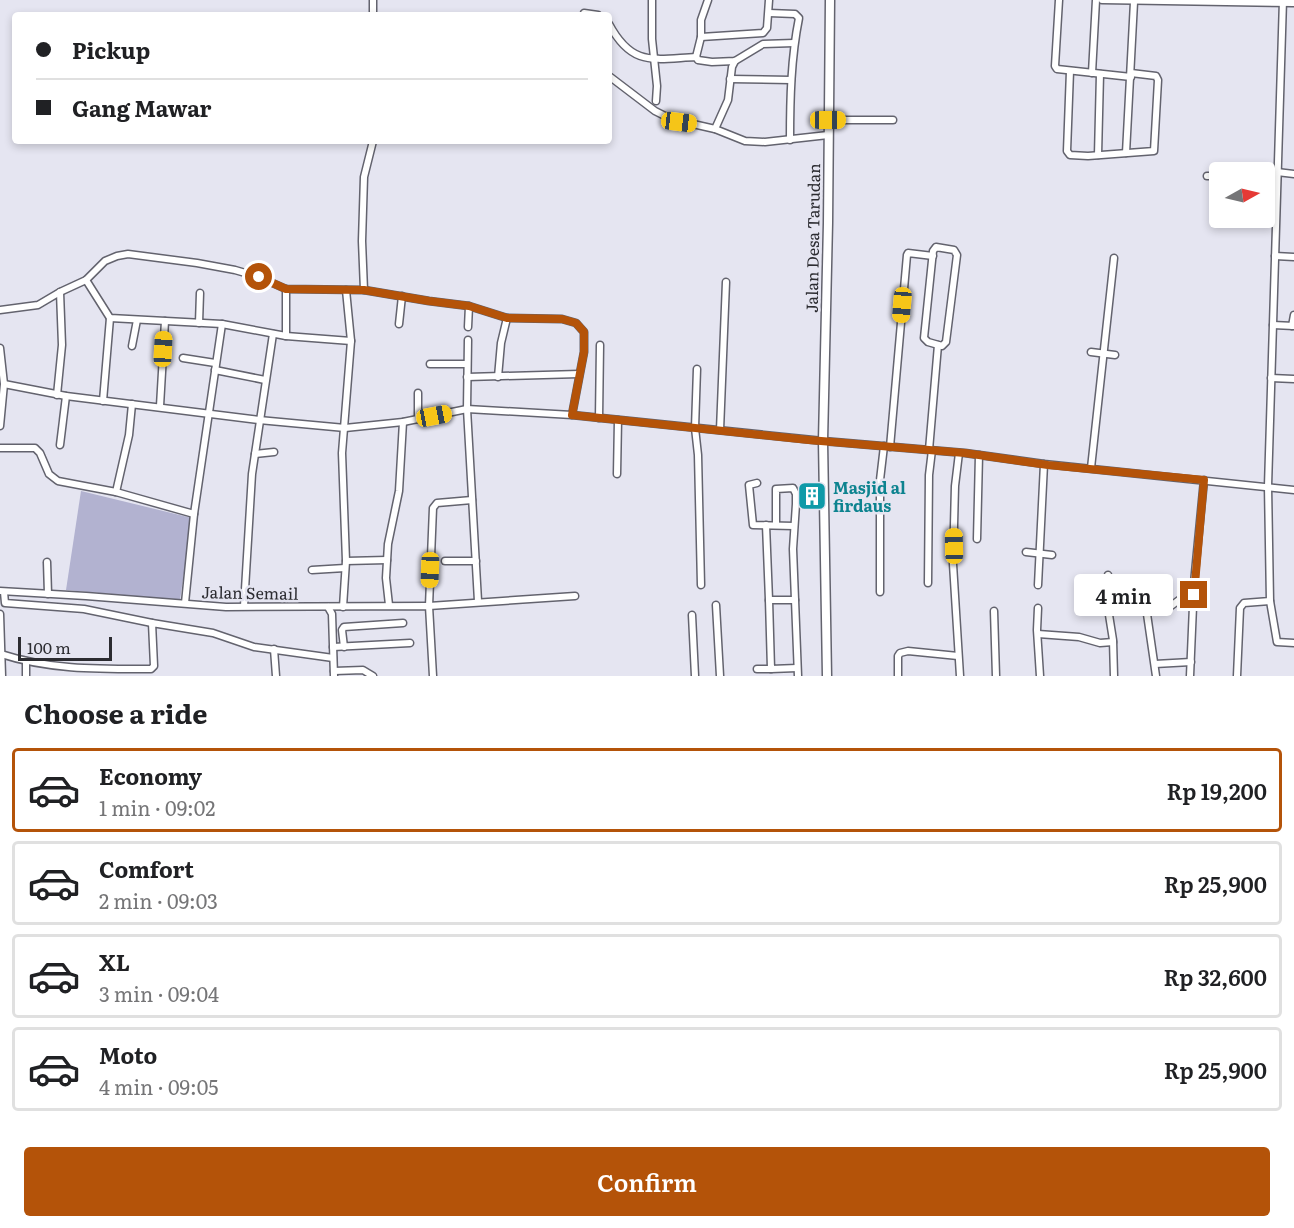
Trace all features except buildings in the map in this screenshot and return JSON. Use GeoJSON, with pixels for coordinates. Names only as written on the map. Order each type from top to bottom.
{"type":"FeatureCollection","features":[{"type":"Feature","properties":{"kind":"street"},"geometry":{"type":"LineString","coordinates":[[652,0],[656,101]]}},
{"type":"Feature","properties":{"kind":"street"},"geometry":{"type":"LineString","coordinates":[[696,57],[701,37],[701,20],[708,0]]}},
{"type":"Feature","properties":{"kind":"street"},"geometry":{"type":"LineString","coordinates":[[701,37],[763,33],[767,28],[769,0]]}},
{"type":"Feature","properties":{"kind":"street","name":"Jalan Desa Tarudan"},"geometry":{"type":"LineString","coordinates":[[827,676],[823,441],[830,0]]}},
{"type":"Feature","properties":{"kind":"street"},"geometry":{"type":"LineString","coordinates":[[1059,0],[1055,66],[1057,69],[1100,74],[1156,76],[1158,80],[1153,153],[1070,155],[1067,151],[1070,71]]}},
{"type":"Feature","properties":{"kind":"street"},"geometry":{"type":"LineString","coordinates":[[1092,73],[1096,0]]}},
{"type":"Feature","properties":{"kind":"street"},"geometry":{"type":"LineString","coordinates":[[1102,0],[1134,2],[1283,1],[1294,3]]}},
{"type":"Feature","properties":{"kind":"street"},"geometry":{"type":"LineString","coordinates":[[1283,1],[1268,486],[1270,601],[1277,642],[1294,643]]}},
{"type":"Feature","properties":{"kind":"street"},"geometry":{"type":"LineString","coordinates":[[1126,153],[1134,2]]}},
{"type":"Feature","properties":{"kind":"street"},"geometry":{"type":"LineString","coordinates":[[769,13],[799,16],[791,80],[790,137]]}},
{"type":"Feature","properties":{"kind":"street"},"geometry":{"type":"LineString","coordinates":[[612,29],[626,50],[639,56],[654,59],[696,57],[712,62],[735,61]]}},
{"type":"Feature","properties":{"kind":"street"},"geometry":{"type":"LineString","coordinates":[[715,129],[728,100],[732,66],[735,61],[763,44],[794,44]]}},
{"type":"Feature","properties":{"kind":"street"},"geometry":{"type":"LineString","coordinates":[[1098,155],[1100,74]]}},
{"type":"Feature","properties":{"kind":"street"},"geometry":{"type":"LineString","coordinates":[[612,78],[655,111],[671,119],[715,129],[749,142],[828,135]]}},
{"type":"Feature","properties":{"kind":"street"},"geometry":{"type":"LineString","coordinates":[[730,78],[791,80]]}},
{"type":"Feature","properties":{"kind":"street"},"geometry":{"type":"LineString","coordinates":[[828,120],[893,120]]}},
{"type":"Feature","properties":{"kind":"street"},"geometry":{"type":"LineString","coordinates":[[364,290],[362,241],[364,177],[372,144]]}},
{"type":"Feature","properties":{"kind":"street"},"geometry":{"type":"LineString","coordinates":[[1277,176],[1294,174]]}},
{"type":"Feature","properties":{"kind":"street"},"geometry":{"type":"LineString","coordinates":[[936,247],[954,250],[957,255],[946,342],[942,346],[938,345],[924,338],[936,247]]}},
{"type":"Feature","properties":{"kind":"street"},"geometry":{"type":"LineString","coordinates":[[880,592],[880,480],[887,446],[907,255],[908,253],[933,256]]}},
{"type":"Feature","properties":{"kind":"street"},"geometry":{"type":"LineString","coordinates":[[0,310],[38,305],[86,280],[105,261],[128,254],[196,263],[259,277],[286,289],[364,290],[469,306],[507,318],[554,318],[571,321],[580,325],[584,332],[584,352],[572,415]]}},
{"type":"Feature","properties":{"kind":"street"},"geometry":{"type":"LineString","coordinates":[[1275,256],[1294,257]]}},
{"type":"Feature","properties":{"kind":"street"},"geometry":{"type":"LineString","coordinates":[[1092,468],[1114,258]]}},
{"type":"Feature","properties":{"kind":"street"},"geometry":{"type":"LineString","coordinates":[[86,280],[110,318],[103,401]]}},
{"type":"Feature","properties":{"kind":"street"},"geometry":{"type":"LineString","coordinates":[[720,430],[726,282]]}},
{"type":"Feature","properties":{"kind":"street"},"geometry":{"type":"LineString","coordinates":[[286,289],[286,336]]}},
{"type":"Feature","properties":{"kind":"street"},"geometry":{"type":"LineString","coordinates":[[341,608],[345,565],[342,453],[347,368],[351,341],[346,290]]}},
{"type":"Feature","properties":{"kind":"street"},"geometry":{"type":"LineString","coordinates":[[57,395],[62,345],[60,292]]}},
{"type":"Feature","properties":{"kind":"street"},"geometry":{"type":"LineString","coordinates":[[199,323],[200,293]]}},
{"type":"Feature","properties":{"kind":"street"},"geometry":{"type":"LineString","coordinates":[[399,324],[402,296]]}},
{"type":"Feature","properties":{"kind":"street"},"geometry":{"type":"LineString","coordinates":[[468,327],[469,306]]}},
{"type":"Feature","properties":{"kind":"street"},"geometry":{"type":"LineString","coordinates":[[1273,325],[1293,326],[1294,315]]}},
{"type":"Feature","properties":{"kind":"street"},"geometry":{"type":"LineString","coordinates":[[110,318],[222,324],[286,336],[351,341]]}},
{"type":"Feature","properties":{"kind":"street"},"geometry":{"type":"LineString","coordinates":[[498,377],[501,343],[507,318]]}},
{"type":"Feature","properties":{"kind":"street"},"geometry":{"type":"LineString","coordinates":[[132,346],[137,320]]}},
{"type":"Feature","properties":{"kind":"street"},"geometry":{"type":"LineString","coordinates":[[160,406],[165,321]]}},
{"type":"Feature","properties":{"kind":"street"},"geometry":{"type":"LineString","coordinates":[[185,603],[222,324]]}},
{"type":"Feature","properties":{"kind":"street"},"geometry":{"type":"LineString","coordinates":[[244,606],[255,454],[273,334]]}},
{"type":"Feature","properties":{"kind":"street"},"geometry":{"type":"LineString","coordinates":[[468,340],[467,409],[478,601]]}},
{"type":"Feature","properties":{"kind":"street"},"geometry":{"type":"LineString","coordinates":[[599,418],[600,345]]}},
{"type":"Feature","properties":{"kind":"street"},"geometry":{"type":"LineString","coordinates":[[928,582],[929,475],[938,345]]}},
{"type":"Feature","properties":{"kind":"street"},"geometry":{"type":"LineString","coordinates":[[0,348],[4,384],[0,426]]}},
{"type":"Feature","properties":{"kind":"street"},"geometry":{"type":"LineString","coordinates":[[1091,352],[1115,355]]}},
{"type":"Feature","properties":{"kind":"street"},"geometry":{"type":"LineString","coordinates":[[183,358],[266,380]]}},
{"type":"Feature","properties":{"kind":"street"},"geometry":{"type":"LineString","coordinates":[[430,364],[467,364]]}},
{"type":"Feature","properties":{"kind":"street"},"geometry":{"type":"LineString","coordinates":[[697,369],[696,428],[701,585]]}},
{"type":"Feature","properties":{"kind":"street"},"geometry":{"type":"LineString","coordinates":[[467,376],[579,374]]}},
{"type":"Feature","properties":{"kind":"street"},"geometry":{"type":"LineString","coordinates":[[1271,378],[1294,379]]}},
{"type":"Feature","properties":{"kind":"street"},"geometry":{"type":"LineString","coordinates":[[4,384],[57,395],[103,401],[345,428],[403,422],[467,409],[572,415],[931,450],[1294,490]]}},
{"type":"Feature","properties":{"kind":"street"},"geometry":{"type":"LineString","coordinates":[[418,393],[418,419]]}},
{"type":"Feature","properties":{"kind":"street"},"geometry":{"type":"LineString","coordinates":[[60,445],[66,396]]}},
{"type":"Feature","properties":{"kind":"street"},"geometry":{"type":"LineString","coordinates":[[116,492],[129,435],[132,404]]}},
{"type":"Feature","properties":{"kind":"street"},"geometry":{"type":"LineString","coordinates":[[617,474],[618,420]]}},
{"type":"Feature","properties":{"kind":"street"},"geometry":{"type":"LineString","coordinates":[[389,605],[387,560],[392,519],[399,491],[403,422]]}},
{"type":"Feature","properties":{"kind":"street"},"geometry":{"type":"LineString","coordinates":[[0,448],[35,448],[53,478],[67,483],[116,492],[195,514]]}},
{"type":"Feature","properties":{"kind":"street"},"geometry":{"type":"LineString","coordinates":[[255,454],[274,452]]}},
{"type":"Feature","properties":{"kind":"street"},"geometry":{"type":"LineString","coordinates":[[959,453],[955,486],[953,564],[960,676]]}},
{"type":"Feature","properties":{"kind":"street"},"geometry":{"type":"LineString","coordinates":[[977,539],[979,455]]}},
{"type":"Feature","properties":{"kind":"street"},"geometry":{"type":"LineString","coordinates":[[1038,585],[1044,464]]}},
{"type":"Feature","properties":{"kind":"street"},"geometry":{"type":"LineString","coordinates":[[1190,676],[1204,480]]}},
{"type":"Feature","properties":{"kind":"street"},"geometry":{"type":"LineString","coordinates":[[757,483],[749,485],[752,524],[756,526],[794,526]]}},
{"type":"Feature","properties":{"kind":"street"},"geometry":{"type":"LineString","coordinates":[[776,525],[776,489],[791,487],[796,494],[793,549],[798,676]]}},
{"type":"Feature","properties":{"kind":"street"},"geometry":{"type":"LineString","coordinates":[[433,676],[429,606],[434,505],[472,500]]}},
{"type":"Feature","properties":{"kind":"street"},"geometry":{"type":"LineString","coordinates":[[766,525],[771,669]]}},
{"type":"Feature","properties":{"kind":"street"},"geometry":{"type":"LineString","coordinates":[[1026,552],[1052,555]]}},
{"type":"Feature","properties":{"kind":"street"},"geometry":{"type":"LineString","coordinates":[[312,570],[387,560]]}},
{"type":"Feature","properties":{"kind":"street"},"geometry":{"type":"LineString","coordinates":[[445,561],[476,561]]}},
{"type":"Feature","properties":{"kind":"street"},"geometry":{"type":"LineString","coordinates":[[47,562],[48,594]]}},
{"type":"Feature","properties":{"kind":"street"},"geometry":{"type":"LineString","coordinates":[[1108,575],[1106,600],[1113,642],[1114,676]]}},
{"type":"Feature","properties":{"kind":"street"},"geometry":{"type":"LineString","coordinates":[[2,592],[5,603],[84,609],[213,633],[243,644],[333,658]]}},
{"type":"Feature","properties":{"kind":"street","name":"Jalan Semail"},"geometry":{"type":"LineString","coordinates":[[2,592],[226,607],[330,611],[341,608],[389,605],[429,606],[478,601],[575,597]]}},
{"type":"Feature","properties":{"kind":"street"},"geometry":{"type":"LineString","coordinates":[[39,605],[40,594]]}},
{"type":"Feature","properties":{"kind":"street"},"geometry":{"type":"LineString","coordinates":[[1156,676],[1146,614],[1148,608],[1171,606],[1183,597],[1194,595]]}},
{"type":"Feature","properties":{"kind":"street"},"geometry":{"type":"LineString","coordinates":[[84,609],[86,596]]}},
{"type":"Feature","properties":{"kind":"street"},"geometry":{"type":"LineString","coordinates":[[769,600],[795,600]]}},
{"type":"Feature","properties":{"kind":"street"},"geometry":{"type":"LineString","coordinates":[[1237,676],[1241,606],[1244,603],[1270,601]]}},
{"type":"Feature","properties":{"kind":"street"},"geometry":{"type":"LineString","coordinates":[[716,605],[720,676]]}},
{"type":"Feature","properties":{"kind":"street"},"geometry":{"type":"LineString","coordinates":[[1038,608],[1040,676]]}},
{"type":"Feature","properties":{"kind":"street"},"geometry":{"type":"LineString","coordinates":[[330,611],[334,673],[363,670],[373,676]]}},
{"type":"Feature","properties":{"kind":"street"},"geometry":{"type":"LineString","coordinates":[[994,611],[996,676]]}},
{"type":"Feature","properties":{"kind":"street"},"geometry":{"type":"LineString","coordinates":[[0,614],[2,676]]}},
{"type":"Feature","properties":{"kind":"street"},"geometry":{"type":"LineString","coordinates":[[693,615],[695,676]]}},
{"type":"Feature","properties":{"kind":"street"},"geometry":{"type":"LineString","coordinates":[[1,659],[85,669],[152,668],[154,666],[152,623]]}},
{"type":"Feature","properties":{"kind":"street"},"geometry":{"type":"LineString","coordinates":[[344,647],[342,630],[344,627],[403,623]]}},
{"type":"Feature","properties":{"kind":"street"},"geometry":{"type":"LineString","coordinates":[[1038,634],[1079,637],[1100,643],[1113,642]]}},
{"type":"Feature","properties":{"kind":"street"},"geometry":{"type":"LineString","coordinates":[[333,647],[410,644]]}},
{"type":"Feature","properties":{"kind":"street"},"geometry":{"type":"LineString","coordinates":[[274,649],[276,676]]}},
{"type":"Feature","properties":{"kind":"street"},"geometry":{"type":"LineString","coordinates":[[898,676],[898,656],[903,652],[958,656]]}},
{"type":"Feature","properties":{"kind":"street"},"geometry":{"type":"LineString","coordinates":[[26,662],[26,676]]}},
{"type":"Feature","properties":{"kind":"street"},"geometry":{"type":"LineString","coordinates":[[1155,664],[1191,662]]}},
{"type":"Feature","properties":{"kind":"street"},"geometry":{"type":"LineString","coordinates":[[757,669],[797,668]]}},
{"type":"Feature","properties":{"kind":"shaded area"},"geometry":{"type":"Polygon","coordinates":[[[81,491],[192,518],[180,600],[66,590],[81,491]]]}},
{"type":"Feature","properties":{"kind":"place","name":"Masjid al firdaus"},"geometry":{"type":"Point","coordinates":[812,496]}},
{"type":"Feature","properties":{"kind":"route"},"geometry":{"type":"LineString","coordinates":[[259,277],[286,289],[364,290],[460,304],[507,318],[554,318],[576,323],[584,332],[584,352],[572,415],[809,440],[965,453],[1048,465],[1204,480],[1194,595]]}}]}
